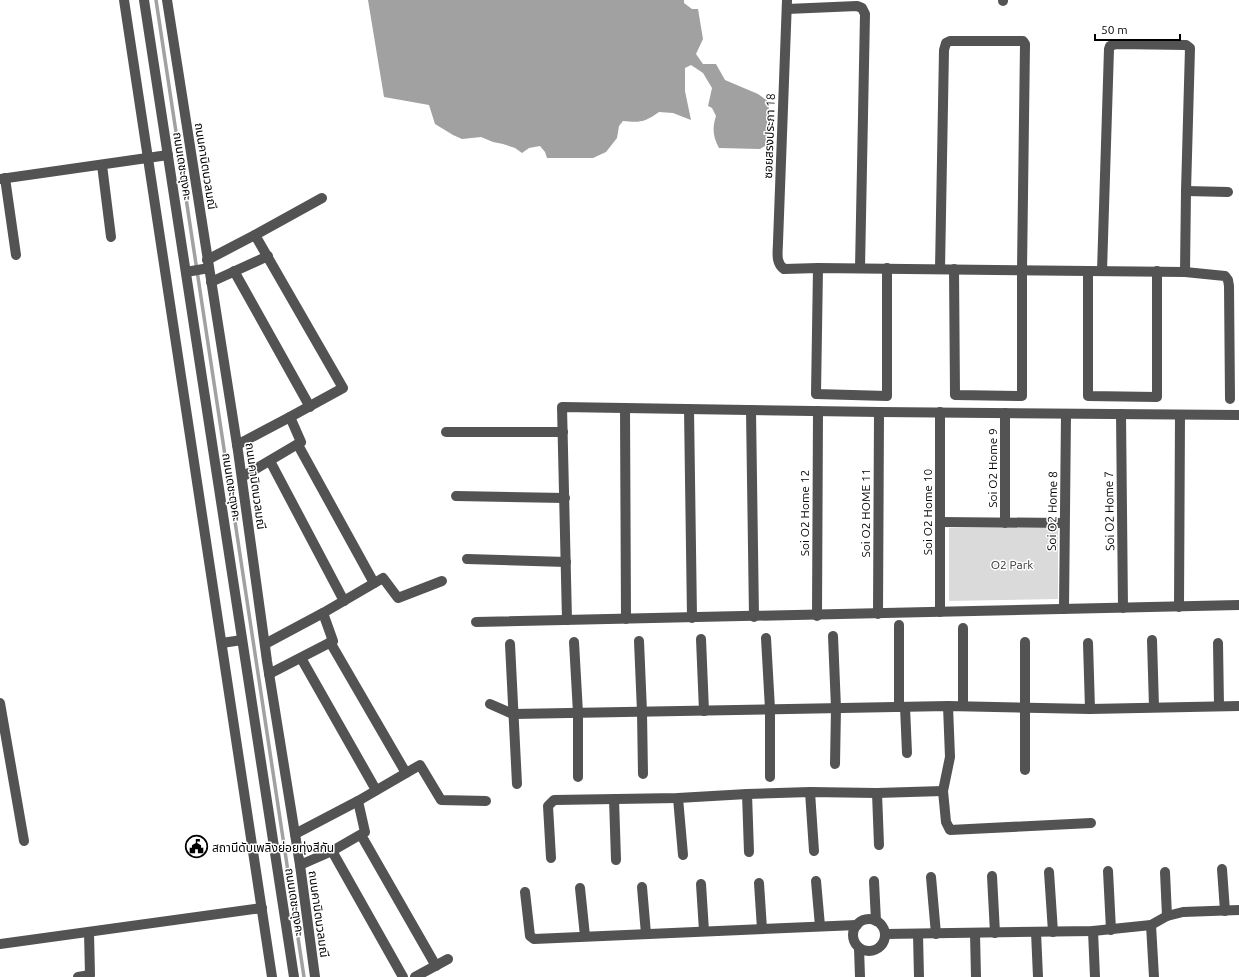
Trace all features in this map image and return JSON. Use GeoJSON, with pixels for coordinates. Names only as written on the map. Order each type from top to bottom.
{"type":"FeatureCollection","features":[{"type":"Feature","properties":{"kind":"street"},"geometry":{"type":"LineString","coordinates":[[124,0],[272,977]]}},
{"type":"Feature","properties":{"kind":"street","name":"ถนนเดชะตุงคะ"},"geometry":{"type":"LineString","coordinates":[[144,0],[188,272],[242,640],[294,977]]}},
{"type":"Feature","properties":{"kind":"street","name":"ถนนคานิตนวลมณี"},"geometry":{"type":"LineString","coordinates":[[167,0],[207,265],[242,477],[265,644],[300,865],[315,977]]}},
{"type":"Feature","properties":{"kind":"street"},"geometry":{"type":"LineString","coordinates":[[787,5],[857,6],[862,8],[865,14],[860,268]]}},
{"type":"Feature","properties":{"kind":"street","name":"ซอยสรงประภา 18"},"geometry":{"type":"LineString","coordinates":[[787,5],[778,242],[779,265],[784,269],[818,268]]}},
{"type":"Feature","properties":{"kind":"street"},"geometry":{"type":"LineString","coordinates":[[940,269],[944,50],[946,43],[950,41],[1020,40],[1025,44],[1022,396],[955,395],[954,269]]}},
{"type":"Feature","properties":{"kind":"street"},"geometry":{"type":"LineString","coordinates":[[1102,271],[1108,54],[1110,46],[1116,44],[1186,45],[1190,48],[1185,272]]}},
{"type":"Feature","properties":{"kind":"street"},"geometry":{"type":"LineString","coordinates":[[16,256],[2,178],[168,155]]}},
{"type":"Feature","properties":{"kind":"street"},"geometry":{"type":"LineString","coordinates":[[102,165],[111,237]]}},
{"type":"Feature","properties":{"kind":"street"},"geometry":{"type":"LineString","coordinates":[[1186,191],[1228,192]]}},
{"type":"Feature","properties":{"kind":"street"},"geometry":{"type":"LineString","coordinates":[[188,272],[207,265],[255,234],[322,198]]}},
{"type":"Feature","properties":{"kind":"street"},"geometry":{"type":"LineString","coordinates":[[237,445],[290,418],[343,388],[255,234]]}},
{"type":"Feature","properties":{"kind":"street"},"geometry":{"type":"LineString","coordinates":[[211,282],[268,256]]}},
{"type":"Feature","properties":{"kind":"street"},"geometry":{"type":"LineString","coordinates":[[887,268],[887,396],[816,394],[818,268],[887,268],[1157,271],[1218,274],[1227,277],[1234,359],[1230,399]]}},
{"type":"Feature","properties":{"kind":"street"},"geometry":{"type":"LineString","coordinates":[[234,271],[310,407]]}},
{"type":"Feature","properties":{"kind":"street"},"geometry":{"type":"LineString","coordinates":[[1088,271],[1088,396],[1157,397],[1157,271]]}},
{"type":"Feature","properties":{"kind":"street"},"geometry":{"type":"LineString","coordinates":[[567,620],[562,407],[879,412],[1239,415]]}},
{"type":"Feature","properties":{"kind":"street"},"geometry":{"type":"LineString","coordinates":[[626,408],[626,619]]}},
{"type":"Feature","properties":{"kind":"street"},"geometry":{"type":"LineString","coordinates":[[689,409],[692,618]]}},
{"type":"Feature","properties":{"kind":"street"},"geometry":{"type":"LineString","coordinates":[[751,410],[754,617]]}},
{"type":"Feature","properties":{"kind":"street","name":"Soi O2 Home 12"},"geometry":{"type":"LineString","coordinates":[[817,616],[818,411]]}},
{"type":"Feature","properties":{"kind":"street","name":"Soi O2 HOME 11"},"geometry":{"type":"LineString","coordinates":[[878,614],[879,412]]}},
{"type":"Feature","properties":{"kind":"street","name":"Soi O2 Home 10"},"geometry":{"type":"LineString","coordinates":[[940,412],[940,612]]}},
{"type":"Feature","properties":{"kind":"street","name":"Soi O2 Home 9"},"geometry":{"type":"LineString","coordinates":[[1004,413],[1005,523]]}},
{"type":"Feature","properties":{"kind":"street","name":"Soi O2 Home 8"},"geometry":{"type":"LineString","coordinates":[[1064,609],[1066,414]]}},
{"type":"Feature","properties":{"kind":"street","name":"Soi O2 Home 7"},"geometry":{"type":"LineString","coordinates":[[1121,414],[1123,608]]}},
{"type":"Feature","properties":{"kind":"street"},"geometry":{"type":"LineString","coordinates":[[1179,607],[1180,415]]}},
{"type":"Feature","properties":{"kind":"street"},"geometry":{"type":"LineString","coordinates":[[242,477],[301,442],[290,418]]}},
{"type":"Feature","properties":{"kind":"street"},"geometry":{"type":"LineString","coordinates":[[446,432],[563,432]]}},
{"type":"Feature","properties":{"kind":"street"},"geometry":{"type":"LineString","coordinates":[[298,445],[374,584]]}},
{"type":"Feature","properties":{"kind":"street"},"geometry":{"type":"LineString","coordinates":[[270,461],[344,602]]}},
{"type":"Feature","properties":{"kind":"street"},"geometry":{"type":"LineString","coordinates":[[456,496],[564,498]]}},
{"type":"Feature","properties":{"kind":"street"},"geometry":{"type":"LineString","coordinates":[[940,522],[1064,523]]}},
{"type":"Feature","properties":{"kind":"street"},"geometry":{"type":"LineString","coordinates":[[467,559],[566,562]]}},
{"type":"Feature","properties":{"kind":"street"},"geometry":{"type":"LineString","coordinates":[[265,644],[344,602],[384,578],[398,598],[442,581]]}},
{"type":"Feature","properties":{"kind":"street"},"geometry":{"type":"LineString","coordinates":[[476,622],[1239,606]]}},
{"type":"Feature","properties":{"kind":"street"},"geometry":{"type":"LineString","coordinates":[[270,674],[333,641],[334,639],[324,613]]}},
{"type":"Feature","properties":{"kind":"street"},"geometry":{"type":"LineString","coordinates":[[898,625],[902,707],[907,753]]}},
{"type":"Feature","properties":{"kind":"street"},"geometry":{"type":"LineString","coordinates":[[963,628],[963,706]]}},
{"type":"Feature","properties":{"kind":"street"},"geometry":{"type":"LineString","coordinates":[[833,636],[836,708],[835,764]]}},
{"type":"Feature","properties":{"kind":"street"},"geometry":{"type":"LineString","coordinates":[[766,638],[770,709],[770,777]]}},
{"type":"Feature","properties":{"kind":"street"},"geometry":{"type":"LineString","coordinates":[[701,639],[704,710]]}},
{"type":"Feature","properties":{"kind":"street"},"geometry":{"type":"LineString","coordinates":[[222,643],[242,640]]}},
{"type":"Feature","properties":{"kind":"street"},"geometry":{"type":"LineString","coordinates":[[1152,640],[1154,707]]}},
{"type":"Feature","properties":{"kind":"street"},"geometry":{"type":"LineString","coordinates":[[639,641],[643,774]]}},
{"type":"Feature","properties":{"kind":"street"},"geometry":{"type":"LineString","coordinates":[[330,642],[406,773]]}},
{"type":"Feature","properties":{"kind":"street"},"geometry":{"type":"LineString","coordinates":[[574,642],[578,713],[578,777]]}},
{"type":"Feature","properties":{"kind":"street"},"geometry":{"type":"LineString","coordinates":[[1025,642],[1025,770]]}},
{"type":"Feature","properties":{"kind":"street"},"geometry":{"type":"LineString","coordinates":[[1088,643],[1090,709]]}},
{"type":"Feature","properties":{"kind":"street"},"geometry":{"type":"LineString","coordinates":[[1218,643],[1219,706]]}},
{"type":"Feature","properties":{"kind":"street"},"geometry":{"type":"LineString","coordinates":[[510,644],[517,784]]}},
{"type":"Feature","properties":{"kind":"street"},"geometry":{"type":"LineString","coordinates":[[301,658],[376,790]]}},
{"type":"Feature","properties":{"kind":"street"},"geometry":{"type":"LineString","coordinates":[[0,703],[24,841]]}},
{"type":"Feature","properties":{"kind":"street"},"geometry":{"type":"LineString","coordinates":[[490,704],[513,714],[948,706],[1090,709],[1239,706]]}},
{"type":"Feature","properties":{"kind":"street"},"geometry":{"type":"LineString","coordinates":[[948,706],[950,756],[943,791],[946,822],[950,830],[1091,823]]}},
{"type":"Feature","properties":{"kind":"street"},"geometry":{"type":"LineString","coordinates":[[295,834],[358,801],[420,765],[441,800],[486,801]]}},
{"type":"Feature","properties":{"kind":"street"},"geometry":{"type":"LineString","coordinates":[[551,858],[548,806],[554,800],[678,798],[810,792],[877,794],[943,791]]}},
{"type":"Feature","properties":{"kind":"street"},"geometry":{"type":"LineString","coordinates":[[810,792],[814,851]]}},
{"type":"Feature","properties":{"kind":"street"},"geometry":{"type":"LineString","coordinates":[[747,794],[749,852]]}},
{"type":"Feature","properties":{"kind":"street"},"geometry":{"type":"LineString","coordinates":[[877,794],[879,845]]}},
{"type":"Feature","properties":{"kind":"street"},"geometry":{"type":"LineString","coordinates":[[678,798],[683,855]]}},
{"type":"Feature","properties":{"kind":"street"},"geometry":{"type":"LineString","coordinates":[[614,799],[616,860]]}},
{"type":"Feature","properties":{"kind":"street"},"geometry":{"type":"LineString","coordinates":[[300,865],[332,851],[365,832],[358,801]]}},
{"type":"Feature","properties":{"kind":"street"},"geometry":{"type":"LineString","coordinates":[[361,835],[436,966]]}},
{"type":"Feature","properties":{"kind":"street"},"geometry":{"type":"LineString","coordinates":[[332,851],[403,977]]}},
{"type":"Feature","properties":{"kind":"street"},"geometry":{"type":"LineString","coordinates":[[1222,870],[1225,911]]}},
{"type":"Feature","properties":{"kind":"street"},"geometry":{"type":"LineString","coordinates":[[1108,871],[1111,930]]}},
{"type":"Feature","properties":{"kind":"street"},"geometry":{"type":"LineString","coordinates":[[1050,872],[1053,932]]}},
{"type":"Feature","properties":{"kind":"street"},"geometry":{"type":"LineString","coordinates":[[1165,872],[1167,916]]}},
{"type":"Feature","properties":{"kind":"street"},"geometry":{"type":"LineString","coordinates":[[992,876],[995,933]]}},
{"type":"Feature","properties":{"kind":"street"},"geometry":{"type":"LineString","coordinates":[[931,877],[936,934]]}},
{"type":"Feature","properties":{"kind":"street"},"geometry":{"type":"LineString","coordinates":[[816,881],[820,926]]}},
{"type":"Feature","properties":{"kind":"street"},"geometry":{"type":"LineString","coordinates":[[874,881],[876,921]]}},
{"type":"Feature","properties":{"kind":"street"},"geometry":{"type":"LineString","coordinates":[[759,883],[762,929]]}},
{"type":"Feature","properties":{"kind":"street"},"geometry":{"type":"LineString","coordinates":[[701,884],[704,931]]}},
{"type":"Feature","properties":{"kind":"street"},"geometry":{"type":"LineString","coordinates":[[642,887],[646,934]]}},
{"type":"Feature","properties":{"kind":"street"},"geometry":{"type":"LineString","coordinates":[[580,888],[585,936]]}},
{"type":"Feature","properties":{"kind":"street"},"geometry":{"type":"LineString","coordinates":[[525,892],[530,936],[534,939],[857,925],[866,919],[876,921],[881,924],[885,934],[885,939],[879,948],[869,952],[859,948],[853,940],[853,934],[857,925]]}},
{"type":"Feature","properties":{"kind":"street"},"geometry":{"type":"LineString","coordinates":[[0,944],[262,908]]}},
{"type":"Feature","properties":{"kind":"street"},"geometry":{"type":"LineString","coordinates":[[885,934],[1111,930],[1151,925],[1167,916],[1183,912],[1239,910]]}},
{"type":"Feature","properties":{"kind":"street"},"geometry":{"type":"LineString","coordinates":[[1151,925],[1154,977]]}},
{"type":"Feature","properties":{"kind":"street"},"geometry":{"type":"LineString","coordinates":[[1094,931],[1095,977]]}},
{"type":"Feature","properties":{"kind":"street"},"geometry":{"type":"LineString","coordinates":[[78,977],[90,975],[89,932]]}},
{"type":"Feature","properties":{"kind":"street"},"geometry":{"type":"LineString","coordinates":[[1036,932],[1038,977]]}},
{"type":"Feature","properties":{"kind":"street"},"geometry":{"type":"LineString","coordinates":[[975,933],[976,977]]}},
{"type":"Feature","properties":{"kind":"street"},"geometry":{"type":"LineString","coordinates":[[918,934],[920,977]]}},
{"type":"Feature","properties":{"kind":"street"},"geometry":{"type":"LineString","coordinates":[[859,948],[860,977]]}},
{"type":"Feature","properties":{"kind":"street"},"geometry":{"type":"LineString","coordinates":[[415,977],[448,959]]}},
{"type":"Feature","properties":{"kind":"green space","name":"O2 Park"},"geometry":{"type":"Polygon","coordinates":[[[949,528],[1058,528],[1058,599],[949,601],[949,528]]]}},
{"type":"Feature","properties":{"kind":"shaded area"},"geometry":{"type":"Polygon","coordinates":[[[368,0],[684,0],[684,3],[692,9],[698,9],[703,39],[696,54],[703,64],[716,64],[725,80],[758,94],[769,102],[765,146],[760,149],[719,148],[715,140],[714,132],[716,116],[712,108],[708,106],[712,88],[703,73],[691,65],[685,68],[685,91],[691,120],[673,113],[659,112],[642,121],[623,121],[619,126],[617,138],[606,152],[593,158],[547,158],[545,152],[540,146],[529,148],[522,153],[515,148],[481,137],[462,139],[435,124],[429,105],[384,97],[368,0]]]}},
{"type":"Feature","properties":{"kind":"waterway"},"geometry":{"type":"LineString","coordinates":[[156,0],[304,977]]}},
{"type":"Feature","properties":{"kind":"place","name":"สถานีดับเพลิงย่อยทุ่งสีกัน"},"geometry":{"type":"Point","coordinates":[197,847]}}]}
